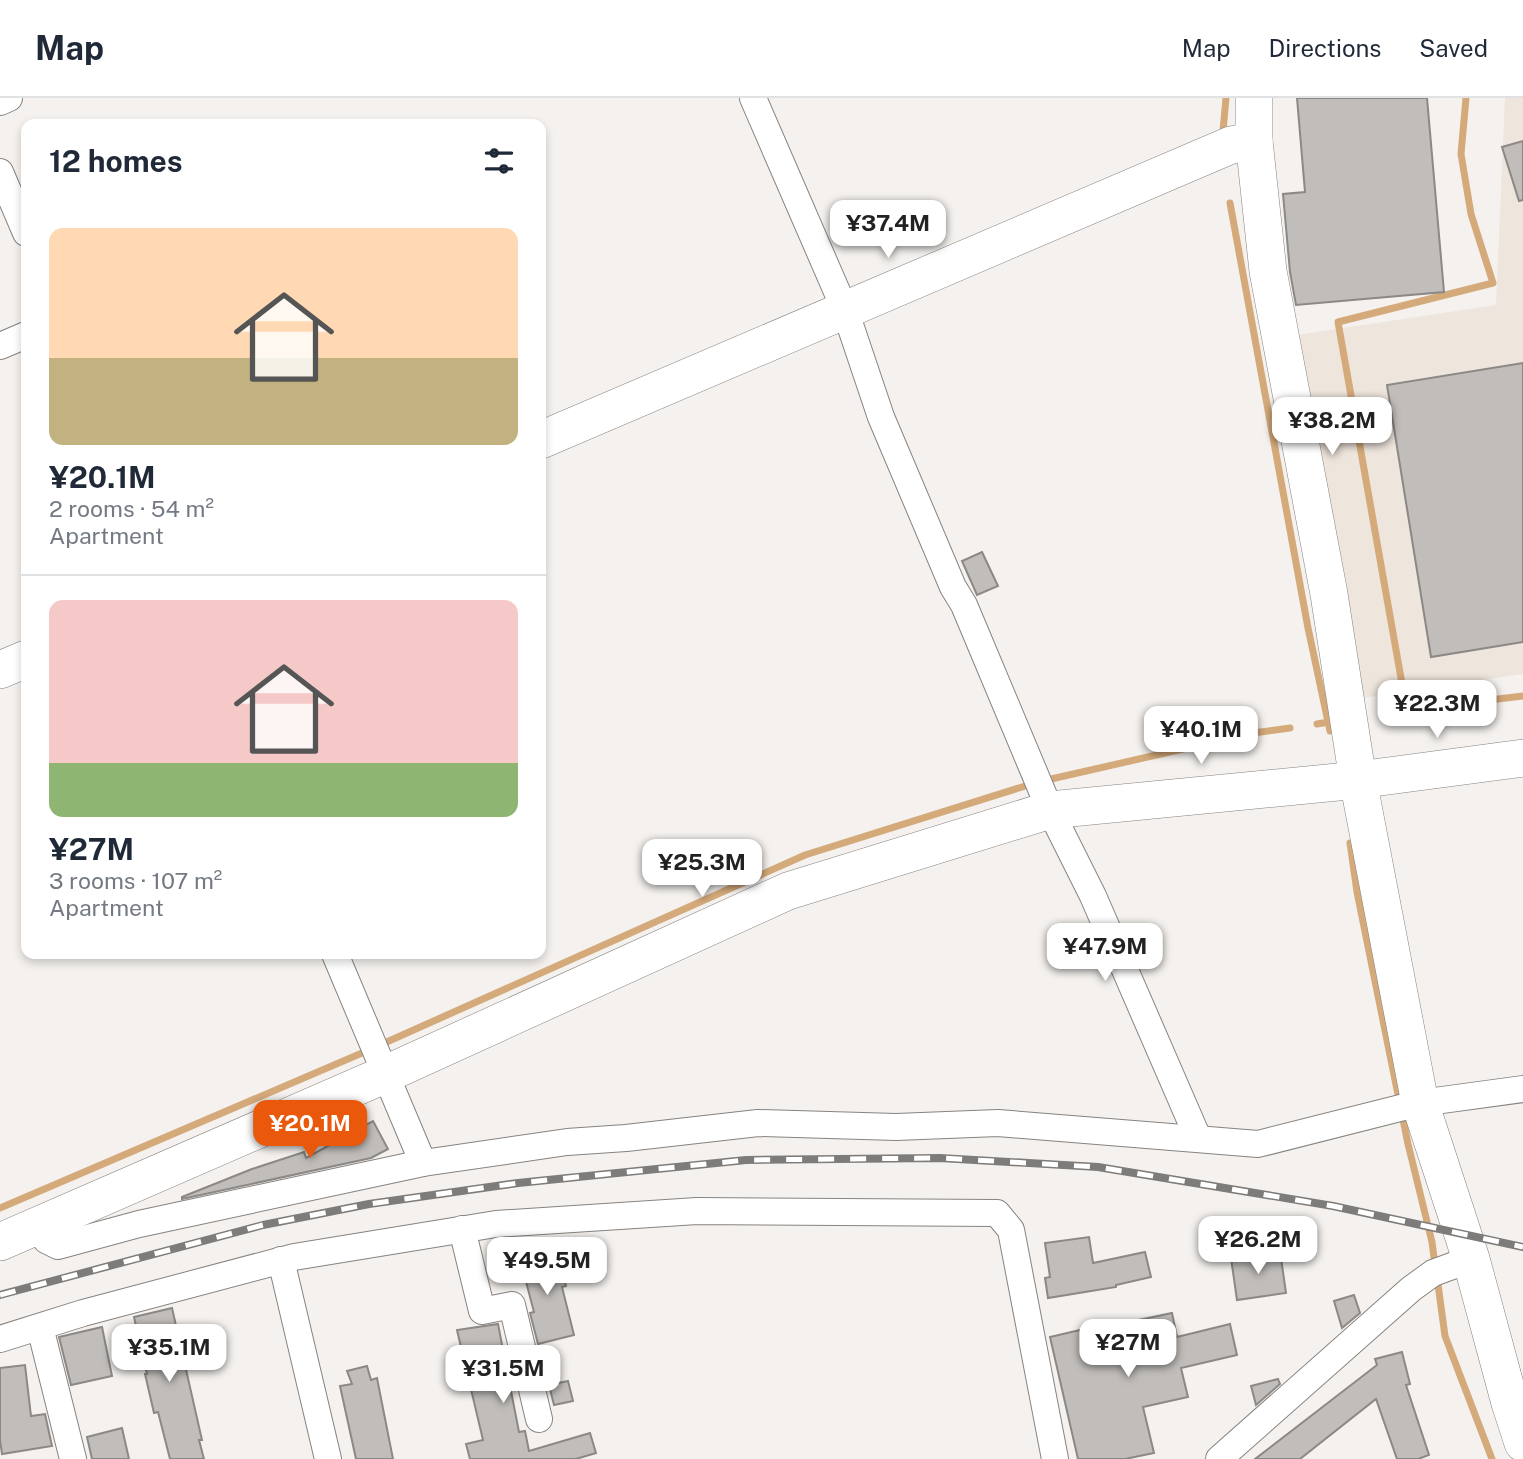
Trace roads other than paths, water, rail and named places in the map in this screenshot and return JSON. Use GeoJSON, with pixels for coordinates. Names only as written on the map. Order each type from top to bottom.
{"type":"FeatureCollection","features":[{"type":"Feature","properties":{"kind":"street"},"geometry":{"type":"LineString","coordinates":[[0,102],[9,98]]}},
{"type":"Feature","properties":{"kind":"street"},"geometry":{"type":"LineString","coordinates":[[753,98],[845,310],[881,417],[1048,805],[1093,896],[1198,1138]]}},
{"type":"Feature","properties":{"kind":"street"},"geometry":{"type":"LineString","coordinates":[[1254,98],[1254,141],[1268,271],[1329,594],[1358,779],[1420,1103],[1471,1259],[1523,1443]]}},
{"type":"Feature","properties":{"kind":"street"},"geometry":{"type":"LineString","coordinates":[[546,438],[1231,145],[1254,141]]}},
{"type":"Feature","properties":{"kind":"street"},"geometry":{"type":"LineString","coordinates":[[0,172],[21,221]]}},
{"type":"Feature","properties":{"kind":"street"},"geometry":{"type":"LineString","coordinates":[[0,346],[21,337]]}},
{"type":"Feature","properties":{"kind":"street"},"geometry":{"type":"LineString","coordinates":[[0,670],[21,661]]}},
{"type":"Feature","properties":{"kind":"street"},"geometry":{"type":"LineString","coordinates":[[0,1242],[379,1058],[788,891],[1048,805],[1358,779],[1523,758]]}},
{"type":"Feature","properties":{"kind":"street"},"geometry":{"type":"LineString","coordinates":[[337,959],[423,1163]]}},
{"type":"Feature","properties":{"kind":"street"},"geometry":{"type":"LineString","coordinates":[[37,1226],[46,1240],[58,1246],[139,1224],[423,1163],[567,1142],[758,1123],[896,1127],[998,1123],[1258,1144],[1420,1103],[1523,1089]]}},
{"type":"Feature","properties":{"kind":"street"},"geometry":{"type":"LineString","coordinates":[[0,1339],[83,1313],[281,1261],[496,1224],[697,1211],[997,1213],[1011,1230],[1055,1459]]}},
{"type":"Feature","properties":{"kind":"street"},"geometry":{"type":"LineString","coordinates":[[462,1229],[482,1311],[512,1305],[539,1419]]}},
{"type":"Feature","properties":{"kind":"street"},"geometry":{"type":"LineString","coordinates":[[1219,1459],[1411,1289],[1433,1273],[1471,1259]]}},
{"type":"Feature","properties":{"kind":"street"},"geometry":{"type":"LineString","coordinates":[[281,1261],[328,1459]]}},
{"type":"Feature","properties":{"kind":"street"},"geometry":{"type":"LineString","coordinates":[[40,1327],[73,1459]]}},
{"type":"Feature","properties":{"kind":"waterway"},"geometry":{"type":"LineString","coordinates":[[1223,131],[1226,98]]}},
{"type":"Feature","properties":{"kind":"waterway"},"geometry":{"type":"LineString","coordinates":[[1407,712],[1338,322],[1493,283],[1471,214],[1461,154],[1466,98]]}},
{"type":"Feature","properties":{"kind":"waterway"},"geometry":{"type":"LineString","coordinates":[[1230,203],[1308,628],[1330,731]]}},
{"type":"Feature","properties":{"kind":"waterway"},"geometry":{"type":"LineString","coordinates":[[1382,713],[1523,696]]}},
{"type":"Feature","properties":{"kind":"waterway"},"geometry":{"type":"LineString","coordinates":[[1317,724],[1329,722]]}},
{"type":"Feature","properties":{"kind":"waterway"},"geometry":{"type":"LineString","coordinates":[[380,1045],[805,855],[1038,782],[1253,733],[1290,728]]}},
{"type":"Feature","properties":{"kind":"waterway"},"geometry":{"type":"LineString","coordinates":[[1350,843],[1357,892],[1435,1265]]}},
{"type":"Feature","properties":{"kind":"waterway"},"geometry":{"type":"LineString","coordinates":[[0,1208],[369,1050]]}},
{"type":"Feature","properties":{"kind":"waterway"},"geometry":{"type":"LineString","coordinates":[[1437,1277],[1445,1336],[1492,1459]]}},
{"type":"Feature","properties":{"kind":"railway"},"geometry":{"type":"LineString","coordinates":[[0,1295],[263,1225],[369,1204],[518,1183],[746,1160],[940,1158],[1098,1167],[1333,1206],[1523,1247]]}}]}
